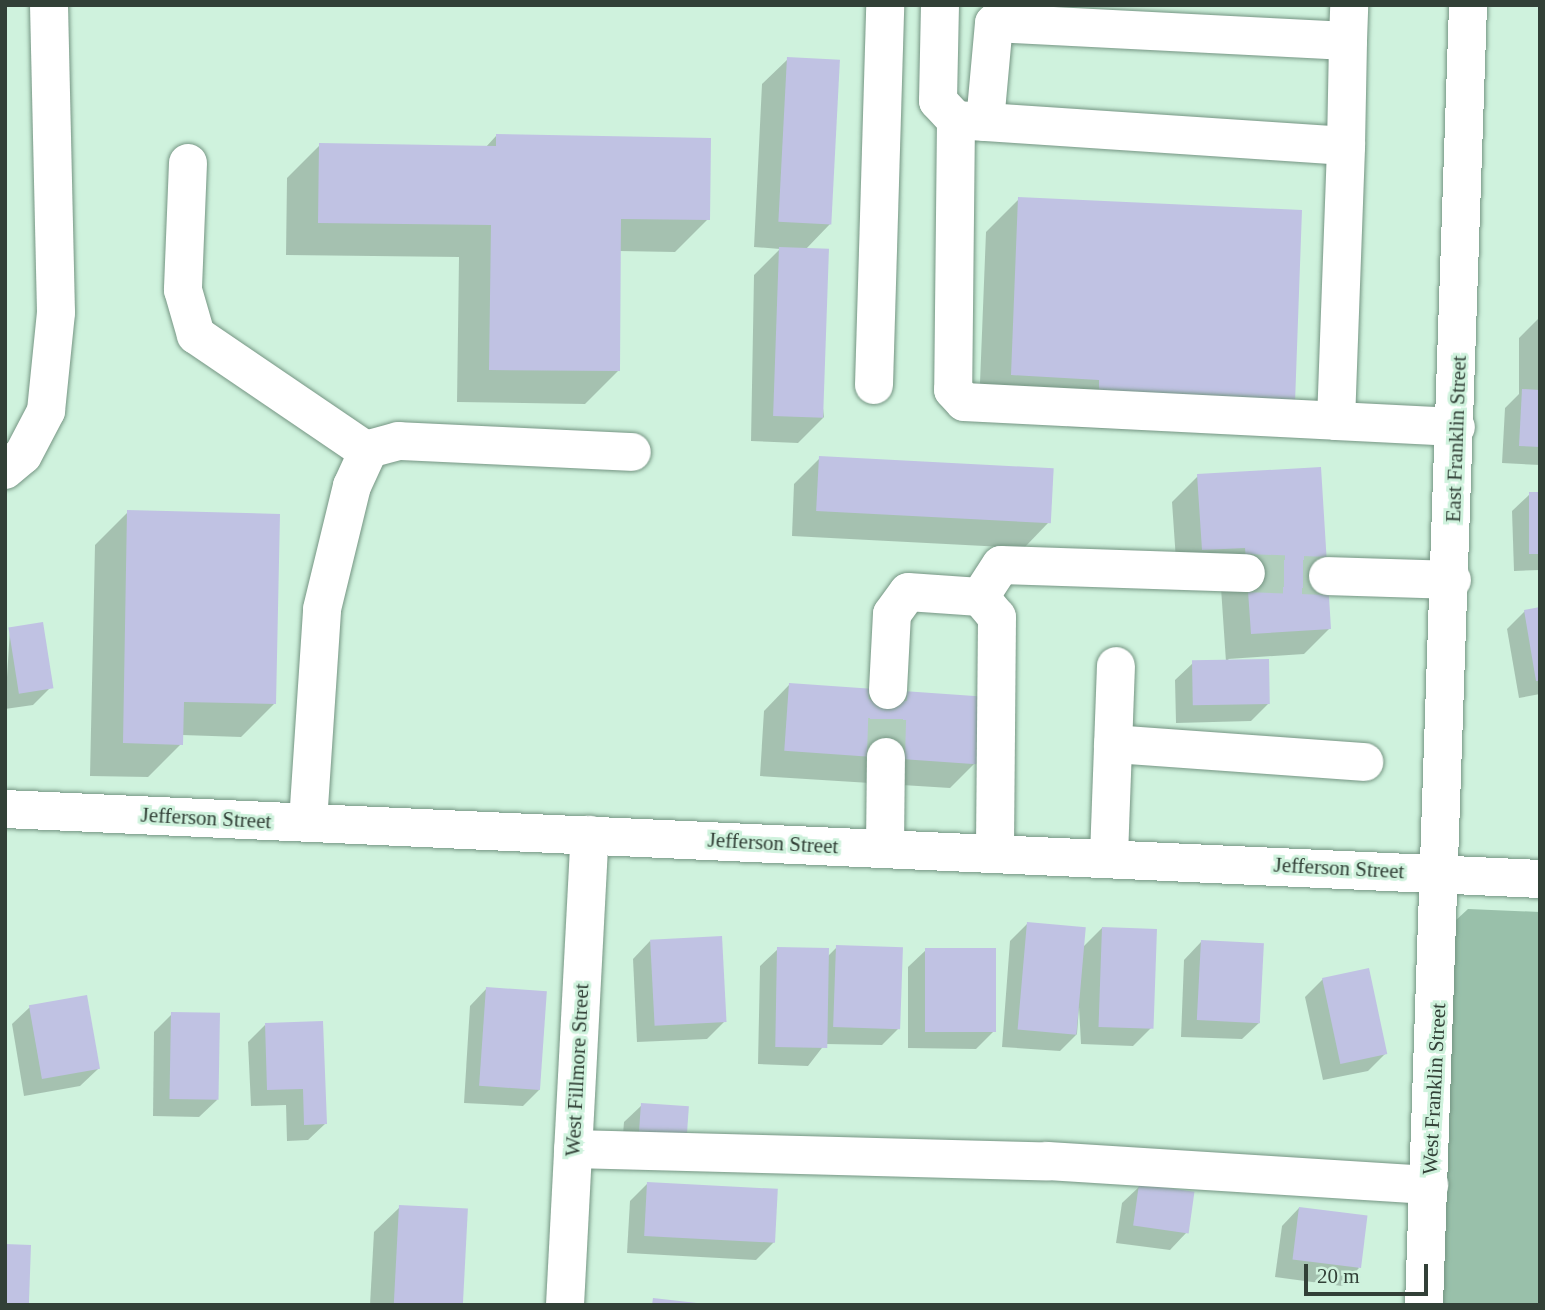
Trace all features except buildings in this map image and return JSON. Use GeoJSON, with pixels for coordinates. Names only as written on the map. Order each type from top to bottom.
{"type":"FeatureCollection","features":[{"type":"Feature","properties":{"kind":"street"},"geometry":{"type":"LineString","coordinates":[[5,470],[23,455],[46,411],[56,313],[49,5]]}},
{"type":"Feature","properties":{"kind":"street"},"geometry":{"type":"LineString","coordinates":[[874,385],[885,5]]}},
{"type":"Feature","properties":{"kind":"street"},"geometry":{"type":"LineString","coordinates":[[940,5],[938,101],[971,121],[1346,146]]}},
{"type":"Feature","properties":{"kind":"street","name":"East Franklin Street"},"geometry":{"type":"LineString","coordinates":[[1443,873],[1468,5]]}},
{"type":"Feature","properties":{"kind":"street"},"geometry":{"type":"LineString","coordinates":[[1336,421],[1349,23],[994,23],[971,121],[953,390],[964,402],[1336,421],[1457,427]]}},
{"type":"Feature","properties":{"kind":"street"},"geometry":{"type":"LineString","coordinates":[[188,163],[183,290],[196,335],[367,451]]}},
{"type":"Feature","properties":{"kind":"street"},"geometry":{"type":"LineString","coordinates":[[308,822],[322,609],[352,486],[367,451],[400,441],[632,452]]}},
{"type":"Feature","properties":{"kind":"street"},"geometry":{"type":"LineString","coordinates":[[981,597],[1001,565],[1247,573]]}},
{"type":"Feature","properties":{"kind":"street"},"geometry":{"type":"LineString","coordinates":[[1328,576],[1452,580]]}},
{"type":"Feature","properties":{"kind":"street"},"geometry":{"type":"LineString","coordinates":[[888,690],[892,614],[908,592],[981,597],[997,617],[995,853]]}},
{"type":"Feature","properties":{"kind":"street"},"geometry":{"type":"LineString","coordinates":[[1109,856],[1116,666]]}},
{"type":"Feature","properties":{"kind":"street"},"geometry":{"type":"LineString","coordinates":[[1113,744],[1364,762]]}},
{"type":"Feature","properties":{"kind":"street"},"geometry":{"type":"LineString","coordinates":[[885,848],[886,757]]}},
{"type":"Feature","properties":{"kind":"street","name":"Jefferson Street"},"geometry":{"type":"LineString","coordinates":[[5,809],[1109,856],[1540,878]]}},
{"type":"Feature","properties":{"kind":"street","name":"West Fillmore Street"},"geometry":{"type":"LineString","coordinates":[[565,1305],[590,835]]}},
{"type":"Feature","properties":{"kind":"street","name":"West Franklin Street"},"geometry":{"type":"LineString","coordinates":[[1424,1305],[1443,873]]}},
{"type":"Feature","properties":{"kind":"street"},"geometry":{"type":"LineString","coordinates":[[573,1149],[1048,1161],[1429,1185]]}},
{"type":"Feature","properties":{"kind":"green space"},"geometry":{"type":"Polygon","coordinates":[[[1468,909],[1540,912],[1540,1305],[1440,1305],[1454,922],[1468,909]]]}},
{"type":"Feature","properties":{"kind":"tunnel"},"geometry":{"type":"LineString","coordinates":[[1246,573],[1328,576]]}},
{"type":"Feature","properties":{"kind":"tunnel"},"geometry":{"type":"LineString","coordinates":[[886,757],[888,690]]}}]}
